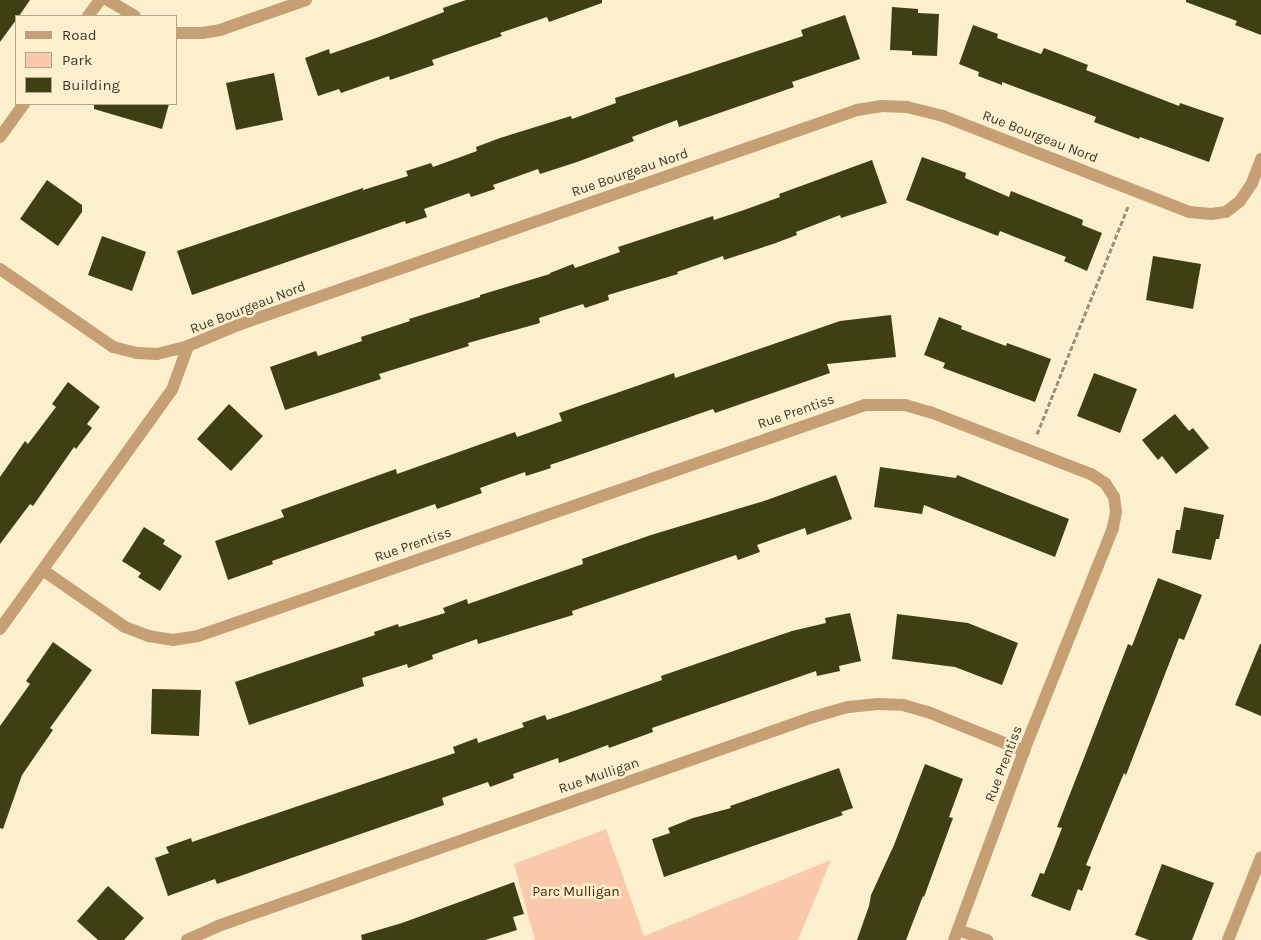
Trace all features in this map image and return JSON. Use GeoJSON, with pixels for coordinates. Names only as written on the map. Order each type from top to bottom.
{"type":"FeatureCollection","features":[{"type":"Feature","properties":{"kind":"street"},"geometry":{"type":"LineString","coordinates":[[89,15],[100,0]]}},
{"type":"Feature","properties":{"kind":"street"},"geometry":{"type":"LineString","coordinates":[[108,0],[133,15]]}},
{"type":"Feature","properties":{"kind":"street"},"geometry":{"type":"LineString","coordinates":[[178,33],[202,33],[220,30],[306,0]]}},
{"type":"Feature","properties":{"kind":"street"},"geometry":{"type":"LineString","coordinates":[[0,137],[23,105]]}},
{"type":"Feature","properties":{"kind":"street","name":"Rue Bourgeau Nord"},"geometry":{"type":"LineString","coordinates":[[0,269],[113,347],[137,353],[157,354],[188,346],[238,325],[857,110],[881,106],[907,107],[943,116],[1190,212],[1211,214],[1226,212],[1240,201],[1252,183],[1261,159]]}},
{"type":"Feature","properties":{"kind":"street"},"geometry":{"type":"LineString","coordinates":[[0,629],[44,571],[172,390],[188,346]]}},
{"type":"Feature","properties":{"kind":"street","name":"Rue Prentiss"},"geometry":{"type":"LineString","coordinates":[[44,571],[125,627],[148,636],[173,640],[198,636],[865,405],[906,405],[930,412],[1092,474],[1105,482],[1114,497],[1116,512],[1112,528],[1024,752],[956,935]]}},
{"type":"Feature","properties":{"kind":"street","name":"Rue Mulligan"},"geometry":{"type":"LineString","coordinates":[[187,940],[236,920],[849,707],[878,704],[902,705],[928,712],[1024,752]]}},
{"type":"Feature","properties":{"kind":"street"},"geometry":{"type":"LineString","coordinates":[[1228,940],[1261,857]]}},
{"type":"Feature","properties":{"kind":"street"},"geometry":{"type":"LineString","coordinates":[[956,935],[987,940]]}},
{"type":"Feature","properties":{"kind":"path"},"geometry":{"type":"LineString","coordinates":[[1030,451],[1135,191]]}},
{"type":"Feature","properties":{"kind":"green space","name":"Parc Mulligan"},"geometry":{"type":"Polygon","coordinates":[[[606,829],[644,936],[831,860],[798,940],[535,940],[514,864],[606,829]]]}},
{"type":"Feature","properties":{"kind":"building"},"geometry":{"type":"Polygon","coordinates":[[[0,0],[30,0],[20,15],[15,15],[15,21],[0,42],[0,0]]]}},
{"type":"Feature","properties":{"kind":"building"},"geometry":{"type":"Polygon","coordinates":[[[466,0],[602,0],[602,3],[549,22],[547,17],[500,33],[502,36],[432,60],[434,65],[390,80],[389,76],[341,93],[339,89],[318,96],[305,58],[329,49],[330,54],[376,38],[444,12],[443,8],[466,0]]]}},
{"type":"Feature","properties":{"kind":"building"},"geometry":{"type":"Polygon","coordinates":[[[1186,0],[1261,0],[1261,35],[1235,25],[1237,21],[1186,2],[1186,0]]]}},
{"type":"Feature","properties":{"kind":"building"},"geometry":{"type":"Polygon","coordinates":[[[892,7],[918,9],[918,13],[939,14],[937,56],[912,55],[912,51],[890,50],[892,7]]]}},
{"type":"Feature","properties":{"kind":"building"},"geometry":{"type":"Polygon","coordinates":[[[845,15],[860,59],[792,82],[794,87],[679,127],[677,120],[632,137],[634,141],[577,162],[540,174],[538,169],[493,185],[495,189],[471,197],[469,193],[424,209],[427,217],[406,224],[405,221],[192,295],[177,251],[363,188],[363,190],[408,176],[406,171],[431,163],[433,167],[477,151],[476,147],[500,138],[571,116],[572,119],[616,103],[615,98],[803,36],[801,30],[845,15]]]}},
{"type":"Feature","properties":{"kind":"building"},"geometry":{"type":"Polygon","coordinates":[[[973,25],[998,34],[997,38],[1041,54],[1044,48],[1088,65],[1086,70],[1179,106],[1180,103],[1224,118],[1209,162],[1140,137],[1139,139],[1094,122],[1096,117],[1002,82],[1002,85],[978,76],[979,72],[959,64],[973,25]]]}},
{"type":"Feature","properties":{"kind":"building"},"geometry":{"type":"Polygon","coordinates":[[[274,73],[283,120],[236,130],[226,83],[274,73]]]}},
{"type":"Feature","properties":{"kind":"building"},"geometry":{"type":"Polygon","coordinates":[[[94,105],[169,105],[162,129],[94,109],[94,105]]]}},
{"type":"Feature","properties":{"kind":"building"},"geometry":{"type":"Polygon","coordinates":[[[922,157],[966,173],[965,178],[1009,197],[1011,191],[1083,220],[1082,225],[1102,233],[1087,271],[1064,261],[1066,257],[1000,231],[998,236],[906,200],[922,157]]]}},
{"type":"Feature","properties":{"kind":"building"},"geometry":{"type":"Polygon","coordinates":[[[872,160],[887,203],[841,218],[840,215],[796,232],[797,235],[773,244],[724,260],[723,256],[677,272],[678,274],[608,295],[609,300],[585,308],[583,304],[539,318],[540,323],[468,343],[469,346],[379,374],[381,379],[285,410],[270,367],[316,351],[318,356],[362,341],[361,337],[410,321],[409,319],[550,274],[573,264],[575,268],[620,252],[618,247],[713,216],[714,220],[744,210],[780,197],[779,194],[872,160]]]}},
{"type":"Feature","properties":{"kind":"building"},"geometry":{"type":"Polygon","coordinates":[[[47,180],[82,205],[82,212],[58,246],[20,219],[47,180]]]}},
{"type":"Feature","properties":{"kind":"building"},"geometry":{"type":"Polygon","coordinates":[[[102,236],[146,252],[132,291],[88,275],[102,236]]]}},
{"type":"Feature","properties":{"kind":"building"},"geometry":{"type":"Polygon","coordinates":[[[1153,256],[1201,264],[1193,309],[1146,300],[1153,256]]]}},
{"type":"Feature","properties":{"kind":"building"},"geometry":{"type":"Polygon","coordinates":[[[891,315],[896,357],[827,364],[830,373],[715,413],[713,409],[550,465],[551,468],[526,476],[525,472],[480,488],[482,493],[437,509],[435,504],[272,561],[273,564],[228,580],[215,541],[284,517],[281,510],[396,469],[397,474],[515,432],[517,437],[562,421],[559,413],[674,373],[675,378],[840,321],[891,315]]]}},
{"type":"Feature","properties":{"kind":"building"},"geometry":{"type":"Polygon","coordinates":[[[939,317],[962,326],[961,329],[1006,346],[1007,343],[1051,359],[1035,402],[943,368],[945,363],[924,355],[939,317]]]}},
{"type":"Feature","properties":{"kind":"building"},"geometry":{"type":"Polygon","coordinates":[[[1094,373],[1137,389],[1120,433],[1077,416],[1094,373]]]}},
{"type":"Feature","properties":{"kind":"building"},"geometry":{"type":"Polygon","coordinates":[[[68,382],[100,407],[87,424],[92,428],[76,449],[74,447],[33,506],[30,504],[0,544],[0,477],[25,441],[28,444],[56,407],[52,404],[68,382]]]}},
{"type":"Feature","properties":{"kind":"building"},"geometry":{"type":"Polygon","coordinates":[[[229,404],[263,436],[231,471],[197,439],[229,404]]]}},
{"type":"Feature","properties":{"kind":"building"},"geometry":{"type":"Polygon","coordinates":[[[1175,414],[1189,431],[1193,428],[1209,448],[1176,474],[1162,456],[1158,460],[1142,440],[1175,414]]]}},
{"type":"Feature","properties":{"kind":"building"},"geometry":{"type":"Polygon","coordinates":[[[880,467],[956,478],[957,475],[1069,519],[1055,557],[924,505],[922,514],[874,507],[880,467]]]}},
{"type":"Feature","properties":{"kind":"building"},"geometry":{"type":"Polygon","coordinates":[[[836,475],[852,519],[807,535],[805,528],[757,545],[760,552],[738,560],[736,555],[572,611],[573,615],[478,644],[477,639],[432,655],[433,659],[408,668],[407,664],[362,678],[364,686],[249,725],[235,682],[375,635],[374,632],[398,624],[399,627],[445,613],[443,608],[467,599],[468,604],[583,564],[582,559],[651,535],[767,500],[836,475]]]}},
{"type":"Feature","properties":{"kind":"building"},"geometry":{"type":"Polygon","coordinates":[[[1184,507],[1224,515],[1219,539],[1216,539],[1211,560],[1172,553],[1176,530],[1180,530],[1184,507]]]}},
{"type":"Feature","properties":{"kind":"building"},"geometry":{"type":"Polygon","coordinates":[[[144,527],[165,540],[163,544],[182,556],[160,591],[138,577],[141,573],[122,561],[144,527]]]}},
{"type":"Feature","properties":{"kind":"building"},"geometry":{"type":"Polygon","coordinates":[[[1158,578],[1202,595],[1184,640],[1179,638],[1126,775],[1124,773],[1086,865],[1091,867],[1082,891],[1078,889],[1070,911],[1031,896],[1040,873],[1044,874],[1062,828],[1057,827],[1128,644],[1132,646],[1158,578]]]}},
{"type":"Feature","properties":{"kind":"building"},"geometry":{"type":"Polygon","coordinates":[[[850,613],[861,661],[839,666],[840,671],[817,676],[816,671],[652,728],[653,732],[609,748],[608,745],[559,763],[558,758],[513,774],[514,778],[490,787],[488,782],[442,798],[444,805],[217,884],[215,879],[168,896],[155,858],[169,853],[166,847],[191,838],[192,842],[455,753],[453,747],[477,738],[478,743],[524,727],[522,723],[545,715],[547,720],[568,713],[662,680],[661,676],[792,631],[826,623],[825,618],[850,613]]]}},
{"type":"Feature","properties":{"kind":"building"},"geometry":{"type":"Polygon","coordinates":[[[897,614],[968,623],[1018,643],[1002,685],[955,667],[892,659],[897,614]]]}},
{"type":"Feature","properties":{"kind":"building"},"geometry":{"type":"Polygon","coordinates":[[[53,642],[92,670],[50,728],[53,730],[22,775],[3,829],[0,828],[0,726],[30,684],[26,681],[53,642]]]}},
{"type":"Feature","properties":{"kind":"building"},"geometry":{"type":"Polygon","coordinates":[[[1261,644],[1261,716],[1235,705],[1261,644]]]}},
{"type":"Feature","properties":{"kind":"building"},"geometry":{"type":"Polygon","coordinates":[[[152,689],[201,690],[199,736],[151,734],[152,689]]]}},
{"type":"Feature","properties":{"kind":"building"},"geometry":{"type":"Polygon","coordinates":[[[925,764],[963,779],[949,817],[953,818],[924,897],[906,940],[857,940],[871,895],[894,845],[925,764]]]}},
{"type":"Feature","properties":{"kind":"building"},"geometry":{"type":"Polygon","coordinates":[[[839,768],[853,808],[841,812],[843,815],[664,877],[652,839],[670,833],[668,828],[693,818],[731,808],[730,806],[839,768]]]}},
{"type":"Feature","properties":{"kind":"building"},"geometry":{"type":"Polygon","coordinates":[[[1162,864],[1214,883],[1192,940],[1149,940],[1135,935],[1162,864]]]}},
{"type":"Feature","properties":{"kind":"building"},"geometry":{"type":"Polygon","coordinates":[[[514,882],[524,914],[513,917],[517,930],[485,940],[362,940],[361,935],[402,923],[514,882]]]}},
{"type":"Feature","properties":{"kind":"building"},"geometry":{"type":"Polygon","coordinates":[[[108,886],[144,918],[124,940],[98,940],[77,921],[108,886]]]}}]}
